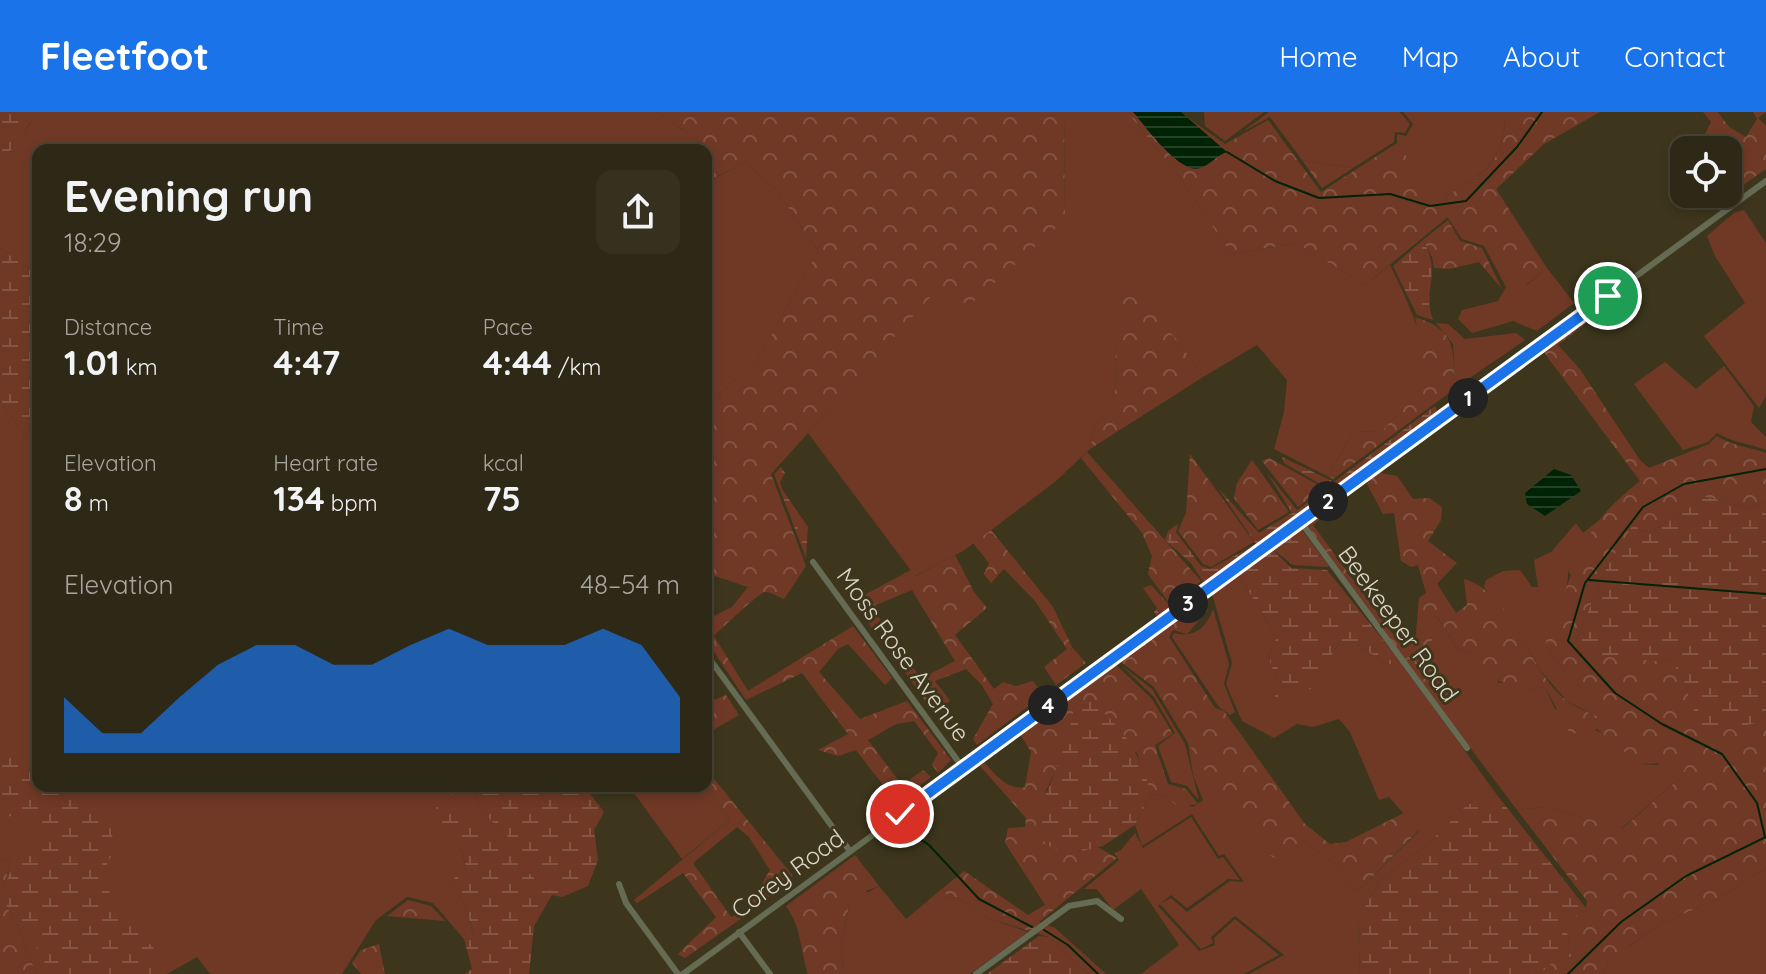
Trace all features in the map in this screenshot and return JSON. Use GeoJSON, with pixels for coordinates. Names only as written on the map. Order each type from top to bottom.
{"type":"FeatureCollection","features":[{"type":"Feature","properties":{"kind":"street","name":"Corey Road"},"geometry":{"type":"LineString","coordinates":[[680,974],[1766,181]]}},
{"type":"Feature","properties":{"kind":"street","name":"Beekeeper Road"},"geometry":{"type":"LineString","coordinates":[[1300,521],[1467,748]]}},
{"type":"Feature","properties":{"kind":"street","name":"Moss Rose Avenue"},"geometry":{"type":"LineString","coordinates":[[813,562],[963,768]]}},
{"type":"Feature","properties":{"kind":"street"},"geometry":{"type":"LineString","coordinates":[[712,662],[850,851]]}},
{"type":"Feature","properties":{"kind":"street"},"geometry":{"type":"LineString","coordinates":[[619,884],[626,903],[680,974]]}},
{"type":"Feature","properties":{"kind":"street"},"geometry":{"type":"LineString","coordinates":[[976,974],[1069,906],[1097,901],[1121,919]]}},
{"type":"Feature","properties":{"kind":"street"},"geometry":{"type":"LineString","coordinates":[[739,932],[770,974]]}},
{"type":"Feature","properties":{"kind":"green space"},"geometry":{"type":"Polygon","coordinates":[[[0,112],[23,112],[31,121],[17,145],[0,159],[0,112]]]}},
{"type":"Feature","properties":{"kind":"green space"},"geometry":{"type":"Polygon","coordinates":[[[23,112],[657,112],[704,144],[32,144],[32,273],[0,248],[0,159],[17,144],[31,122],[23,112]]]}},
{"type":"Feature","properties":{"kind":"green space"},"geometry":{"type":"Polygon","coordinates":[[[657,112],[1064,112],[1065,220],[970,305],[935,292],[771,474],[806,566],[784,599],[765,592],[714,636],[748,691],[853,626],[892,678],[885,685],[848,644],[838,649],[819,672],[860,719],[907,701],[951,760],[938,773],[932,765],[938,753],[914,721],[896,724],[868,740],[902,785],[923,770],[931,777],[897,803],[856,750],[838,756],[818,750],[848,734],[802,673],[746,700],[712,649],[712,617],[732,607],[748,587],[712,575],[712,401],[758,359],[818,251],[778,192],[745,162],[712,179],[712,144],[704,144],[657,112]]]}},
{"type":"Feature","properties":{"kind":"green space"},"geometry":{"type":"Polygon","coordinates":[[[1064,112],[1127,112],[1176,172],[1231,254],[1296,243],[1365,285],[1390,265],[1420,336],[1425,365],[1423,377],[1410,399],[1382,431],[1354,432],[1327,476],[1274,449],[1284,412],[1287,380],[1257,345],[1203,377],[1179,342],[1115,346],[1117,378],[1113,402],[1095,425],[1090,449],[1056,481],[963,551],[915,576],[808,433],[935,291],[1065,220],[1064,112]]]}},
{"type":"Feature","properties":{"kind":"green space"},"geometry":{"type":"Polygon","coordinates":[[[1127,112],[1180,112],[1225,144],[1268,120],[1321,192],[1397,143],[1449,216],[1365,285],[1296,243],[1231,254],[1176,172],[1127,112]]]}},
{"type":"Feature","properties":{"kind":"green space"},"geometry":{"type":"Polygon","coordinates":[[[1204,112],[1264,112],[1225,141],[1205,126],[1204,112]]]}},
{"type":"Feature","properties":{"kind":"green space"},"geometry":{"type":"Polygon","coordinates":[[[1269,112],[1400,112],[1410,124],[1405,133],[1395,132],[1394,142],[1353,168],[1302,160],[1270,117],[1242,132],[1269,112]]]}},
{"type":"Feature","properties":{"kind":"green space"},"geometry":{"type":"Polygon","coordinates":[[[1403,112],[1505,112],[1501,143],[1490,165],[1470,182],[1444,197],[1527,285],[1547,268],[1574,303],[1537,331],[1513,321],[1472,333],[1458,319],[1462,310],[1498,301],[1506,287],[1484,246],[1462,239],[1397,143],[1397,134],[1406,136],[1413,124],[1403,112]]]}},
{"type":"Feature","properties":{"kind":"green space"},"geometry":{"type":"Polygon","coordinates":[[[1505,112],[1600,112],[1544,144],[1496,189],[1547,268],[1526,285],[1444,197],[1470,182],[1490,165],[1501,143],[1505,112]]]}},
{"type":"Feature","properties":{"kind":"green space"},"geometry":{"type":"Polygon","coordinates":[[[1703,112],[1718,112],[1729,127],[1746,137],[1757,119],[1753,112],[1766,112],[1758,118],[1766,126],[1766,169],[1742,186],[1742,136],[1704,136],[1711,122],[1703,112]]]}},
{"type":"Feature","properties":{"kind":"green space"},"geometry":{"type":"Polygon","coordinates":[[[1302,160],[1353,168],[1322,188],[1302,160]]]}},
{"type":"Feature","properties":{"kind":"green space"},"geometry":{"type":"Polygon","coordinates":[[[745,162],[778,192],[818,251],[758,359],[712,401],[712,179],[745,162]]]}},
{"type":"Feature","properties":{"kind":"green space"},"geometry":{"type":"Polygon","coordinates":[[[1744,210],[1766,243],[1766,396],[1759,408],[1704,336],[1745,303],[1715,256],[1707,236],[1735,212],[1744,210]]]}},
{"type":"Feature","properties":{"kind":"green space"},"geometry":{"type":"Polygon","coordinates":[[[1448,220],[1460,241],[1482,248],[1502,289],[1479,262],[1449,269],[1434,268],[1423,240],[1448,220]]]}},
{"type":"Feature","properties":{"kind":"green space"},"geometry":{"type":"Polygon","coordinates":[[[1423,240],[1431,263],[1429,299],[1433,320],[1417,315],[1393,266],[1423,240]]]}},
{"type":"Feature","properties":{"kind":"green space"},"geometry":{"type":"Polygon","coordinates":[[[0,248],[32,273],[32,427],[24,435],[0,400],[0,248]]]}},
{"type":"Feature","properties":{"kind":"green space"},"geometry":{"type":"Polygon","coordinates":[[[1126,285],[1179,342],[1203,377],[1090,449],[1095,425],[1113,402],[1117,378],[1115,346],[1126,285]]]}},
{"type":"Feature","properties":{"kind":"green space"},"geometry":{"type":"Polygon","coordinates":[[[1609,299],[1609,305],[1558,345],[1579,368],[1640,460],[1649,468],[1709,444],[1717,436],[1766,453],[1766,502],[1749,508],[1706,497],[1660,527],[1641,532],[1634,524],[1607,567],[1575,643],[1653,661],[1670,659],[1684,681],[1702,734],[1756,723],[1766,714],[1766,868],[1716,900],[1662,923],[1627,947],[1651,964],[1644,970],[1616,954],[1610,957],[1604,974],[1535,974],[1552,963],[1585,951],[1570,945],[1565,923],[1586,908],[1587,901],[1517,810],[1544,807],[1623,828],[1680,778],[1697,745],[1678,751],[1672,763],[1639,764],[1597,729],[1570,734],[1545,687],[1528,691],[1490,678],[1471,652],[1457,649],[1437,616],[1432,640],[1419,664],[1443,696],[1431,696],[1305,523],[1319,513],[1323,516],[1313,525],[1395,637],[1416,635],[1419,598],[1426,593],[1418,565],[1411,567],[1401,561],[1394,513],[1383,514],[1367,484],[1375,472],[1397,476],[1413,499],[1429,498],[1442,507],[1441,520],[1428,541],[1457,563],[1437,584],[1456,613],[1467,605],[1464,579],[1482,588],[1497,600],[1509,616],[1553,687],[1571,704],[1601,718],[1606,701],[1573,682],[1545,644],[1571,575],[1563,564],[1567,554],[1579,564],[1587,539],[1602,517],[1640,481],[1543,351],[1609,299]]]}},
{"type":"Feature","properties":{"kind":"green space"},"geometry":{"type":"Polygon","coordinates":[[[1415,317],[1437,327],[1448,339],[1455,378],[1461,384],[1333,479],[1327,476],[1354,432],[1382,431],[1416,391],[1422,355],[1415,317]]]}},
{"type":"Feature","properties":{"kind":"green space"},"geometry":{"type":"Polygon","coordinates":[[[1436,323],[1448,324],[1465,339],[1516,333],[1525,340],[1461,384],[1455,378],[1453,344],[1436,323]]]}},
{"type":"Feature","properties":{"kind":"green space"},"geometry":{"type":"Polygon","coordinates":[[[1665,362],[1696,389],[1724,366],[1754,406],[1751,422],[1766,437],[1766,450],[1717,433],[1708,442],[1683,450],[1634,384],[1665,362]]]}},
{"type":"Feature","properties":{"kind":"green space"},"geometry":{"type":"Polygon","coordinates":[[[0,400],[24,435],[32,427],[32,792],[474,792],[479,809],[562,888],[552,895],[468,817],[442,837],[462,850],[466,869],[449,883],[465,904],[474,938],[464,939],[433,903],[407,897],[376,920],[342,974],[210,974],[197,957],[167,974],[36,974],[21,933],[2,898],[10,861],[0,858],[0,400]]]}},
{"type":"Feature","properties":{"kind":"green space"},"geometry":{"type":"Polygon","coordinates":[[[1435,406],[1437,411],[1160,620],[1154,612],[1157,608],[1143,588],[1151,585],[1170,606],[1203,582],[1191,563],[1165,540],[1168,531],[1178,524],[1176,532],[1201,566],[1210,569],[1256,544],[1218,488],[1259,533],[1292,513],[1267,473],[1297,510],[1327,488],[1284,463],[1282,457],[1334,482],[1435,406]]]}},
{"type":"Feature","properties":{"kind":"green space"},"geometry":{"type":"Polygon","coordinates":[[[1087,452],[1201,581],[1170,604],[1148,574],[1152,556],[1142,533],[1081,458],[1087,452]]]}},
{"type":"Feature","properties":{"kind":"green space"},"geometry":{"type":"Polygon","coordinates":[[[1190,454],[1254,542],[1211,567],[1203,564],[1178,531],[1186,513],[1190,454]]]}},
{"type":"Feature","properties":{"kind":"green space"},"geometry":{"type":"Polygon","coordinates":[[[1269,458],[1324,488],[1298,507],[1262,461],[1269,458]]]}},
{"type":"Feature","properties":{"kind":"green space"},"geometry":{"type":"Polygon","coordinates":[[[1252,460],[1289,512],[1258,530],[1234,498],[1237,483],[1252,460]]]}},
{"type":"Feature","properties":{"kind":"green space"},"geometry":{"type":"Polygon","coordinates":[[[781,467],[785,473],[780,482],[782,489],[808,527],[806,558],[774,474],[781,467]]]}},
{"type":"Feature","properties":{"kind":"green space"},"geometry":{"type":"Polygon","coordinates":[[[1706,497],[1749,508],[1766,502],[1766,714],[1756,723],[1702,735],[1684,681],[1670,659],[1653,661],[1583,654],[1575,643],[1607,567],[1634,523],[1641,532],[1660,527],[1706,497]]]}},
{"type":"Feature","properties":{"kind":"green space"},"geometry":{"type":"Polygon","coordinates":[[[1602,518],[1579,565],[1566,554],[1566,590],[1545,644],[1573,682],[1607,701],[1601,719],[1567,701],[1541,671],[1514,625],[1484,587],[1486,580],[1503,571],[1520,570],[1532,587],[1538,587],[1534,560],[1551,552],[1576,523],[1583,533],[1602,518]]]}},
{"type":"Feature","properties":{"kind":"green space"},"geometry":{"type":"Polygon","coordinates":[[[1299,526],[1328,567],[1293,565],[1270,547],[1299,526]]]}},
{"type":"Feature","properties":{"kind":"green space"},"geometry":{"type":"Polygon","coordinates":[[[991,530],[1053,607],[1072,647],[1086,663],[1056,685],[1044,667],[1067,649],[1035,601],[1004,569],[991,583],[984,574],[989,563],[973,543],[991,530]]]}},
{"type":"Feature","properties":{"kind":"green space"},"geometry":{"type":"Polygon","coordinates":[[[1272,549],[1291,568],[1327,570],[1399,660],[1388,665],[1353,642],[1337,646],[1315,686],[1290,701],[1275,697],[1277,682],[1268,656],[1277,637],[1237,573],[1272,549]]]}},
{"type":"Feature","properties":{"kind":"green space"},"geometry":{"type":"Polygon","coordinates":[[[955,555],[974,592],[987,608],[955,635],[994,689],[1003,682],[1016,686],[1033,681],[1043,695],[977,745],[973,739],[993,704],[981,684],[966,669],[935,681],[950,701],[934,713],[899,664],[906,660],[922,678],[955,661],[912,590],[876,605],[882,628],[872,629],[857,599],[911,570],[916,576],[955,555]]]}},
{"type":"Feature","properties":{"kind":"green space"},"geometry":{"type":"Polygon","coordinates":[[[1237,573],[1277,637],[1268,656],[1277,682],[1314,686],[1337,646],[1353,642],[1388,665],[1399,660],[1497,795],[1467,806],[1430,842],[1380,880],[1358,919],[1360,974],[1249,974],[1284,955],[1235,916],[1211,937],[1213,943],[1201,949],[1160,904],[1171,898],[1187,912],[1230,881],[1244,882],[1224,854],[1219,856],[1192,814],[1142,846],[1135,825],[1151,794],[1166,796],[1193,807],[1203,800],[1193,775],[1188,743],[1193,741],[1231,806],[1267,845],[1285,859],[1304,841],[1334,863],[1357,892],[1419,831],[1389,797],[1379,800],[1350,732],[1339,719],[1313,727],[1297,724],[1274,738],[1242,721],[1226,684],[1232,663],[1212,594],[1237,573]]]}},
{"type":"Feature","properties":{"kind":"green space"},"geometry":{"type":"Polygon","coordinates":[[[1199,602],[1208,610],[1187,634],[1173,630],[1169,637],[1215,708],[1224,711],[1305,824],[1330,844],[1346,842],[1404,813],[1419,830],[1357,892],[1334,863],[1304,841],[1285,860],[1272,857],[1219,794],[1154,687],[1121,662],[1121,657],[1199,602]]]}},
{"type":"Feature","properties":{"kind":"green space"},"geometry":{"type":"Polygon","coordinates":[[[1213,609],[1229,664],[1224,684],[1235,712],[1230,715],[1219,707],[1172,637],[1174,633],[1188,634],[1199,630],[1213,609]]]}},
{"type":"Feature","properties":{"kind":"green space"},"geometry":{"type":"Polygon","coordinates":[[[1436,615],[1457,649],[1471,652],[1499,683],[1510,681],[1528,691],[1545,687],[1555,709],[1613,739],[1639,764],[1657,765],[1678,751],[1698,744],[1680,778],[1622,828],[1544,807],[1517,810],[1431,696],[1442,696],[1419,664],[1432,640],[1436,615]]]}},
{"type":"Feature","properties":{"kind":"green space"},"geometry":{"type":"Polygon","coordinates":[[[1115,664],[1152,699],[1173,734],[1155,745],[1168,784],[1186,789],[1198,804],[1178,807],[1166,796],[1151,794],[1137,753],[1074,707],[1069,741],[1046,791],[1077,852],[1097,847],[1117,858],[1039,922],[1055,928],[1106,974],[1088,974],[1049,937],[990,919],[956,897],[948,898],[943,888],[964,871],[1028,915],[1045,905],[1005,843],[1008,828],[1025,827],[1026,818],[980,766],[985,763],[1007,784],[1025,787],[1031,752],[1020,734],[1027,725],[1115,664]]]}},
{"type":"Feature","properties":{"kind":"green space"},"geometry":{"type":"Polygon","coordinates":[[[1122,666],[1152,689],[1185,744],[1199,800],[1187,786],[1171,782],[1158,746],[1175,733],[1154,697],[1122,666]]]}},
{"type":"Feature","properties":{"kind":"green space"},"geometry":{"type":"Polygon","coordinates":[[[726,695],[739,715],[712,731],[712,701],[726,695]]]}},
{"type":"Feature","properties":{"kind":"green space"},"geometry":{"type":"Polygon","coordinates":[[[1086,699],[1110,718],[1128,740],[1151,794],[1135,825],[1103,846],[1077,852],[1053,849],[1034,832],[1066,741],[1074,707],[1086,699]]]}},
{"type":"Feature","properties":{"kind":"green space"},"geometry":{"type":"Polygon","coordinates":[[[9,748],[32,762],[32,792],[68,792],[92,815],[109,822],[115,848],[102,875],[125,920],[155,950],[162,965],[162,974],[49,974],[34,943],[2,898],[11,871],[44,846],[52,836],[48,829],[0,813],[0,751],[9,748]]]}},
{"type":"Feature","properties":{"kind":"green space"},"geometry":{"type":"Polygon","coordinates":[[[712,776],[793,876],[754,910],[747,910],[770,870],[749,837],[737,827],[693,863],[731,917],[738,914],[742,918],[685,958],[678,954],[716,917],[683,873],[637,903],[634,900],[730,820],[709,792],[712,792],[712,776]]]}},
{"type":"Feature","properties":{"kind":"green space"},"geometry":{"type":"Polygon","coordinates":[[[474,792],[589,792],[604,812],[594,830],[598,860],[588,886],[562,897],[552,895],[534,926],[529,974],[465,974],[472,969],[464,939],[474,937],[465,904],[449,883],[466,868],[462,850],[442,837],[436,806],[453,794],[468,817],[548,891],[561,888],[479,809],[474,792]]]}},
{"type":"Feature","properties":{"kind":"green space"},"geometry":{"type":"Polygon","coordinates":[[[631,792],[709,792],[730,820],[682,859],[631,792]]]}},
{"type":"Feature","properties":{"kind":"green space"},"geometry":{"type":"Polygon","coordinates":[[[1497,795],[1586,908],[1565,923],[1570,945],[1587,951],[1552,963],[1535,974],[1360,974],[1358,919],[1380,880],[1430,842],[1467,805],[1497,795]]]}},
{"type":"Feature","properties":{"kind":"green space"},"geometry":{"type":"Polygon","coordinates":[[[1191,817],[1218,859],[1223,857],[1240,880],[1228,879],[1187,908],[1171,895],[1158,906],[1199,951],[1215,945],[1214,938],[1235,919],[1279,955],[1244,974],[1141,974],[1179,945],[1141,889],[1113,910],[1097,889],[1084,889],[1119,860],[1114,853],[1121,850],[1135,833],[1143,848],[1191,817]]]}},
{"type":"Feature","properties":{"kind":"green space"},"geometry":{"type":"Polygon","coordinates":[[[855,855],[879,886],[854,896],[840,885],[834,888],[850,901],[841,945],[843,974],[808,974],[798,931],[786,906],[855,855]]]}},
{"type":"Feature","properties":{"kind":"green space"},"geometry":{"type":"Polygon","coordinates":[[[0,858],[10,861],[2,898],[21,933],[36,974],[0,974],[0,858]]]}},
{"type":"Feature","properties":{"kind":"green space"},"geometry":{"type":"Polygon","coordinates":[[[1766,868],[1766,974],[1604,974],[1610,957],[1616,953],[1644,970],[1626,948],[1662,923],[1716,900],[1766,868]]]}},
{"type":"Feature","properties":{"kind":"green space"},"geometry":{"type":"Polygon","coordinates":[[[840,885],[868,892],[879,886],[906,919],[943,888],[948,898],[956,897],[990,919],[1028,932],[970,974],[843,974],[841,945],[850,902],[833,888],[840,885]]]}},
{"type":"Feature","properties":{"kind":"green space"},"geometry":{"type":"Polygon","coordinates":[[[408,900],[431,906],[445,921],[387,916],[408,900]]]}},
{"type":"Feature","properties":{"kind":"green space"},"geometry":{"type":"Polygon","coordinates":[[[1039,936],[1049,937],[1088,974],[987,974],[1039,936]]]}},
{"type":"Feature","properties":{"kind":"green space"},"geometry":{"type":"Polygon","coordinates":[[[379,944],[385,974],[361,974],[352,963],[361,950],[379,944]]]}},
{"type":"Feature","properties":{"kind":"shaded area"},"geometry":{"type":"Polygon","coordinates":[[[1133,112],[1181,112],[1227,152],[1203,167],[1192,168],[1173,157],[1133,112]]]}},
{"type":"Feature","properties":{"kind":"shaded area"},"geometry":{"type":"Polygon","coordinates":[[[1554,469],[1571,475],[1581,491],[1545,516],[1527,504],[1525,493],[1554,469]]]}},
{"type":"Feature","properties":{"kind":"waterway"},"geometry":{"type":"LineString","coordinates":[[1227,152],[1275,181],[1319,198],[1390,194],[1430,206],[1466,201],[1517,147],[1542,112]]}},
{"type":"Feature","properties":{"kind":"waterway"},"geometry":{"type":"LineString","coordinates":[[1765,837],[1757,803],[1722,754],[1662,724],[1615,693],[1568,641],[1585,583],[1643,507],[1684,484],[1766,469]]}},
{"type":"Feature","properties":{"kind":"waterway"},"geometry":{"type":"LineString","coordinates":[[1589,580],[1766,594]]}},
{"type":"Feature","properties":{"kind":"waterway"},"geometry":{"type":"LineString","coordinates":[[914,835],[929,845],[979,899],[1032,927]]}},
{"type":"Feature","properties":{"kind":"waterway"},"geometry":{"type":"LineString","coordinates":[[1568,974],[1621,922],[1686,876],[1766,837]]}},
{"type":"Feature","properties":{"kind":"waterway"},"geometry":{"type":"LineString","coordinates":[[1044,930],[1068,945],[1098,974]]}},
{"type":"Feature","properties":{"kind":"route"},"geometry":{"type":"LineString","coordinates":[[900,814],[1608,296]]}}]}
